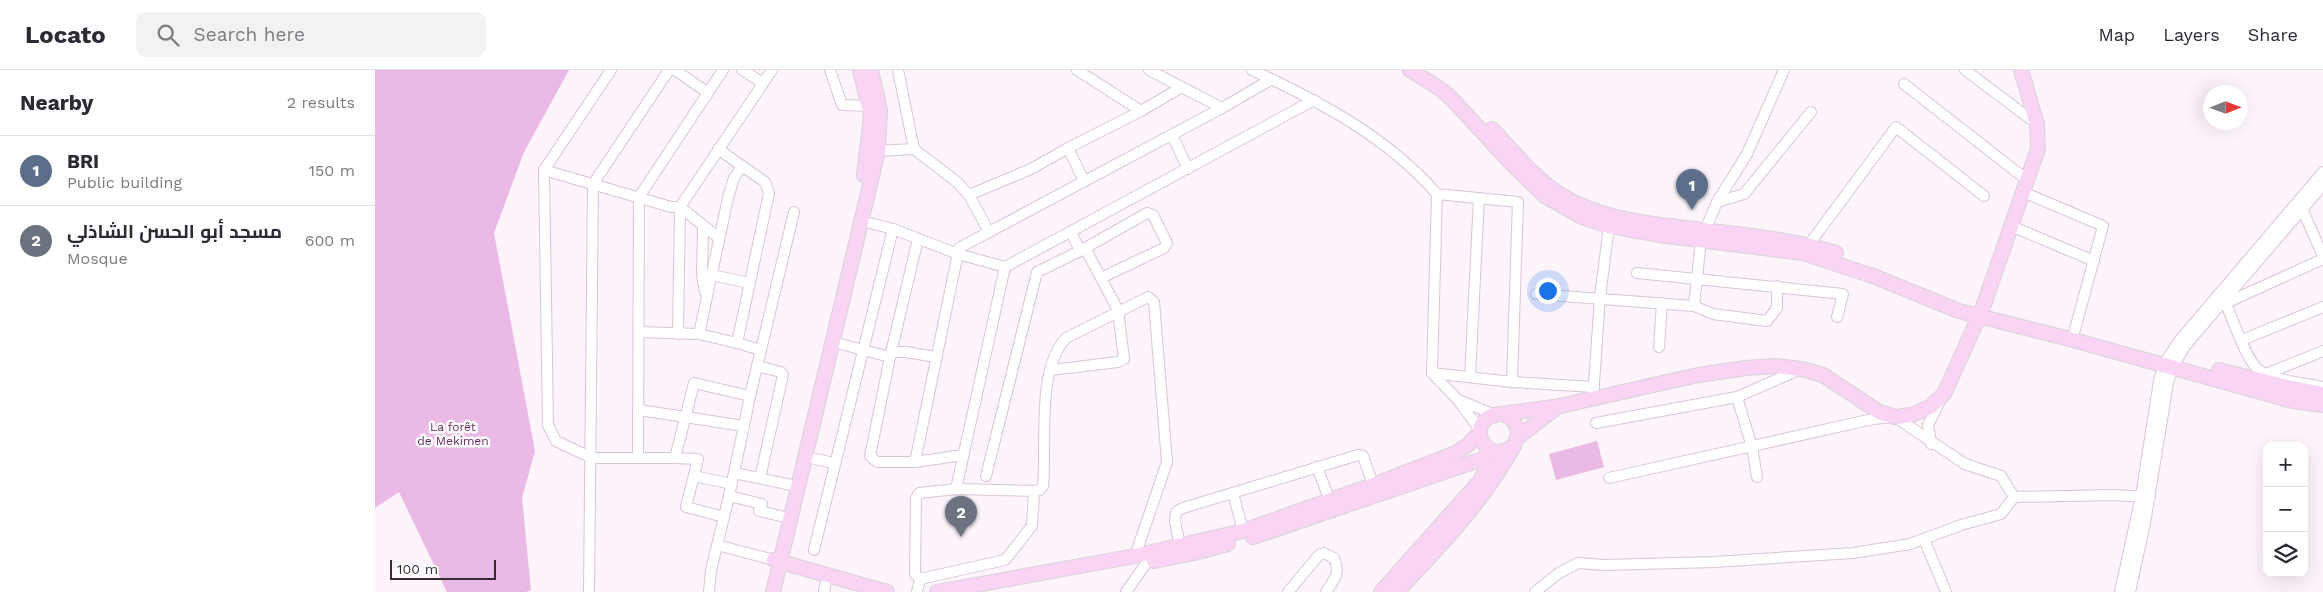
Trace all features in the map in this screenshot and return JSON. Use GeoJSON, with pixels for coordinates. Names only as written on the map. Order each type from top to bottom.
{"type":"FeatureCollection","features":[{"type":"Feature","properties":{"kind":"main road"},"geometry":{"type":"LineString","coordinates":[[773,592],[785,517],[812,390],[863,178],[871,116],[860,70]]}},
{"type":"Feature","properties":{"kind":"main road"},"geometry":{"type":"LineString","coordinates":[[767,592],[806,457],[878,152],[880,110],[871,70]]}},
{"type":"Feature","properties":{"kind":"main road"},"geometry":{"type":"LineString","coordinates":[[1410,70],[1451,98],[1509,161],[1545,196],[1582,217],[1609,226],[1703,235],[1806,249],[1981,313],[2170,362],[2323,395]]}},
{"type":"Feature","properties":{"kind":"main road"},"geometry":{"type":"LineString","coordinates":[[1427,70],[1457,92],[1545,183],[1574,202],[1611,216],[1703,235]]}},
{"type":"Feature","properties":{"kind":"main road"},"geometry":{"type":"LineString","coordinates":[[986,592],[1141,559],[1180,546],[1243,531],[1330,501],[1456,453],[1469,444],[1480,431],[1487,418],[1499,414],[1560,406],[1593,392],[1746,368],[1776,366],[1802,369],[1823,375],[1879,412],[1895,417],[1912,414],[1930,407],[1944,394],[1981,313],[2038,149],[2037,124],[2021,70]]}},
{"type":"Feature","properties":{"kind":"main road"},"geometry":{"type":"LineString","coordinates":[[1981,313],[2073,333],[2170,362]]}},
{"type":"Feature","properties":{"kind":"main road"},"geometry":{"type":"LineString","coordinates":[[937,592],[1141,559],[1193,553],[1273,531],[1488,451],[1499,452],[1513,444],[1560,406]]}},
{"type":"Feature","properties":{"kind":"main road"},"geometry":{"type":"LineString","coordinates":[[1397,592],[1462,523],[1494,479],[1513,444],[1515,423],[1499,414]]}},
{"type":"Feature","properties":{"kind":"main road"},"geometry":{"type":"LineString","coordinates":[[1381,592],[1479,482],[1487,467],[1488,451],[1481,440],[1480,431]]}},
{"type":"Feature","properties":{"kind":"main road"},"geometry":{"type":"LineString","coordinates":[[777,561],[887,592]]}},
{"type":"Feature","properties":{"kind":"street"},"geometry":{"type":"LineString","coordinates":[[611,70],[544,170],[548,425],[556,440],[592,458],[698,459],[686,507],[724,517]]}},
{"type":"Feature","properties":{"kind":"street"},"geometry":{"type":"LineString","coordinates":[[589,592],[592,458],[593,184],[669,70]]}},
{"type":"Feature","properties":{"kind":"street"},"geometry":{"type":"LineString","coordinates":[[675,70],[708,92]]}},
{"type":"Feature","properties":{"kind":"street"},"geometry":{"type":"LineString","coordinates":[[638,457],[639,198],[723,70]]}},
{"type":"Feature","properties":{"kind":"street"},"geometry":{"type":"LineString","coordinates":[[742,70],[763,83]]}},
{"type":"Feature","properties":{"kind":"street"},"geometry":{"type":"LineString","coordinates":[[678,334],[679,207],[772,70]]}},
{"type":"Feature","properties":{"kind":"street"},"geometry":{"type":"LineString","coordinates":[[830,70],[842,105],[869,106]]}},
{"type":"Feature","properties":{"kind":"street"},"geometry":{"type":"LineString","coordinates":[[898,70],[914,149],[957,182],[969,195],[989,232]]}},
{"type":"Feature","properties":{"kind":"street"},"geometry":{"type":"LineString","coordinates":[[1077,70],[1141,111]]}},
{"type":"Feature","properties":{"kind":"street"},"geometry":{"type":"LineString","coordinates":[[1149,70],[1162,73],[1182,87],[1221,108]]}},
{"type":"Feature","properties":{"kind":"street"},"geometry":{"type":"LineString","coordinates":[[1252,70],[1315,100],[1368,132],[1415,169],[1437,194],[1432,373],[1457,399],[1480,431]]}},
{"type":"Feature","properties":{"kind":"street"},"geometry":{"type":"LineString","coordinates":[[1694,306],[1703,235],[1717,202],[1747,154],[1784,70]]}},
{"type":"Feature","properties":{"kind":"street"},"geometry":{"type":"LineString","coordinates":[[1965,70],[2037,124]]}},
{"type":"Feature","properties":{"kind":"street"},"geometry":{"type":"LineString","coordinates":[[915,462],[959,248],[1172,135],[1271,79]]}},
{"type":"Feature","properties":{"kind":"street"},"geometry":{"type":"LineString","coordinates":[[1904,84],[2025,186],[2103,226],[2073,333]]}},
{"type":"Feature","properties":{"kind":"street"},"geometry":{"type":"LineString","coordinates":[[969,195],[1031,169],[1141,111],[1182,87]]}},
{"type":"Feature","properties":{"kind":"street"},"geometry":{"type":"LineString","coordinates":[[862,222],[893,229],[958,254],[1005,267],[1315,100]]}},
{"type":"Feature","properties":{"kind":"street"},"geometry":{"type":"LineString","coordinates":[[1717,202],[1744,194],[1811,112]]}},
{"type":"Feature","properties":{"kind":"street"},"geometry":{"type":"LineString","coordinates":[[1806,249],[1896,127],[1984,196]]}},
{"type":"Feature","properties":{"kind":"street"},"geometry":{"type":"LineString","coordinates":[[1172,135],[1188,169]]}},
{"type":"Feature","properties":{"kind":"street"},"geometry":{"type":"LineString","coordinates":[[1068,148],[1084,180]]}},
{"type":"Feature","properties":{"kind":"street"},"geometry":{"type":"LineString","coordinates":[[718,149],[765,182],[769,194],[737,343]]}},
{"type":"Feature","properties":{"kind":"street"},"geometry":{"type":"LineString","coordinates":[[878,152],[914,149]]}},
{"type":"Feature","properties":{"kind":"street"},"geometry":{"type":"LineString","coordinates":[[699,334],[719,238],[734,178],[742,166]]}},
{"type":"Feature","properties":{"kind":"street"},"geometry":{"type":"LineString","coordinates":[[544,170],[671,208],[679,207],[719,238]]}},
{"type":"Feature","properties":{"kind":"street"},"geometry":{"type":"LineString","coordinates":[[2170,362],[2225,302],[2301,206],[2323,172]]}},
{"type":"Feature","properties":{"kind":"street"},"geometry":{"type":"LineString","coordinates":[[2130,592],[2145,497],[2159,381],[2170,362],[2301,206],[2323,185]]}},
{"type":"Feature","properties":{"kind":"street"},"geometry":{"type":"LineString","coordinates":[[1437,194],[1518,202],[1512,382]]}},
{"type":"Feature","properties":{"kind":"street"},"geometry":{"type":"LineString","coordinates":[[1470,377],[1479,198]]}},
{"type":"Feature","properties":{"kind":"street"},"geometry":{"type":"LineString","coordinates":[[2225,302],[2323,258],[2301,206]]}},
{"type":"Feature","properties":{"kind":"street"},"geometry":{"type":"LineString","coordinates":[[709,592],[711,570],[794,212]]}},
{"type":"Feature","properties":{"kind":"street"},"geometry":{"type":"LineString","coordinates":[[987,476],[1037,272],[1082,250],[1147,213],[1153,215],[1167,243],[1164,248],[1101,278]]}},
{"type":"Feature","properties":{"kind":"street"},"geometry":{"type":"LineString","coordinates":[[703,226],[703,275],[706,300]]}},
{"type":"Feature","properties":{"kind":"street"},"geometry":{"type":"LineString","coordinates":[[1432,373],[1593,392],[1600,297],[1609,226]]}},
{"type":"Feature","properties":{"kind":"street"},"geometry":{"type":"LineString","coordinates":[[2011,226],[2094,261]]}},
{"type":"Feature","properties":{"kind":"street"},"geometry":{"type":"LineString","coordinates":[[814,550],[893,229]]}},
{"type":"Feature","properties":{"kind":"street"},"geometry":{"type":"LineString","coordinates":[[1051,370],[1122,361],[1124,359],[1118,310],[1101,278],[1071,232]]}},
{"type":"Feature","properties":{"kind":"street"},"geometry":{"type":"LineString","coordinates":[[919,239],[891,354],[870,456],[877,462],[915,462],[963,455]]}},
{"type":"Feature","properties":{"kind":"street"},"geometry":{"type":"LineString","coordinates":[[956,489],[1005,267]]}},
{"type":"Feature","properties":{"kind":"street"},"geometry":{"type":"LineString","coordinates":[[1637,273],[1843,294],[1837,317]]}},
{"type":"Feature","properties":{"kind":"street"},"geometry":{"type":"LineString","coordinates":[[712,275],[749,283]]}},
{"type":"Feature","properties":{"kind":"street"},"geometry":{"type":"LineString","coordinates":[[1535,294],[1600,297],[1694,306],[1713,314],[1767,321],[1777,308],[1777,286]]}},
{"type":"Feature","properties":{"kind":"street"},"geometry":{"type":"LineString","coordinates":[[917,592],[919,579],[915,574],[916,498],[919,493],[956,489],[1040,490],[1043,486],[1044,407],[1057,348],[1066,338],[1118,310],[1148,297],[1154,302],[1167,462],[1141,559],[1127,592]]}},
{"type":"Feature","properties":{"kind":"street"},"geometry":{"type":"LineString","coordinates":[[2225,302],[2254,366],[2266,374],[2323,395]]}},
{"type":"Feature","properties":{"kind":"street"},"geometry":{"type":"LineString","coordinates":[[1659,347],[1662,303]]}},
{"type":"Feature","properties":{"kind":"street"},"geometry":{"type":"LineString","coordinates":[[2242,340],[2323,307]]}},
{"type":"Feature","properties":{"kind":"street"},"geometry":{"type":"LineString","coordinates":[[639,332],[699,334],[761,350]]}},
{"type":"Feature","properties":{"kind":"street"},"geometry":{"type":"LineString","coordinates":[[833,342],[863,350],[891,354],[906,352],[936,357]]}},
{"type":"Feature","properties":{"kind":"street"},"geometry":{"type":"LineString","coordinates":[[2266,374],[2323,351]]}},
{"type":"Feature","properties":{"kind":"street"},"geometry":{"type":"LineString","coordinates":[[757,366],[781,372],[783,376],[760,478]]}},
{"type":"Feature","properties":{"kind":"street"},"geometry":{"type":"LineString","coordinates":[[1596,423],[1737,397],[1802,369]]}},
{"type":"Feature","properties":{"kind":"street"},"geometry":{"type":"LineString","coordinates":[[675,458],[694,383],[750,396]]}},
{"type":"Feature","properties":{"kind":"street"},"geometry":{"type":"LineString","coordinates":[[1931,444],[1928,425],[1944,394]]}},
{"type":"Feature","properties":{"kind":"street"},"geometry":{"type":"LineString","coordinates":[[1737,397],[1751,446],[1757,477]]}},
{"type":"Feature","properties":{"kind":"street"},"geometry":{"type":"LineString","coordinates":[[1457,399],[1499,414]]}},
{"type":"Feature","properties":{"kind":"street"},"geometry":{"type":"LineString","coordinates":[[639,410],[744,426]]}},
{"type":"Feature","properties":{"kind":"street"},"geometry":{"type":"LineString","coordinates":[[1609,478],[1751,446],[1895,417],[1931,444],[1965,464],[2001,476],[2014,498]]}},
{"type":"Feature","properties":{"kind":"street"},"geometry":{"type":"LineString","coordinates":[[1180,546],[1175,520],[1176,512],[1350,456],[1363,456],[1373,485]]}},
{"type":"Feature","properties":{"kind":"street"},"geometry":{"type":"LineString","coordinates":[[806,457],[834,464]]}},
{"type":"Feature","properties":{"kind":"street"},"geometry":{"type":"LineString","coordinates":[[1317,467],[1330,501]]}},
{"type":"Feature","properties":{"kind":"street"},"geometry":{"type":"LineString","coordinates":[[734,473],[792,485]]}},
{"type":"Feature","properties":{"kind":"street"},"geometry":{"type":"LineString","coordinates":[[694,476],[732,484]]}},
{"type":"Feature","properties":{"kind":"street"},"geometry":{"type":"LineString","coordinates":[[919,579],[1005,560],[1032,526],[1034,491]]}},
{"type":"Feature","properties":{"kind":"street"},"geometry":{"type":"LineString","coordinates":[[1233,493],[1243,531]]}},
{"type":"Feature","properties":{"kind":"street"},"geometry":{"type":"LineString","coordinates":[[1535,592],[1559,572],[1578,563],[1605,565],[1714,562],[1853,553],[1910,544],[2001,514],[2014,498],[2112,495],[2145,497]]}},
{"type":"Feature","properties":{"kind":"street"},"geometry":{"type":"LineString","coordinates":[[729,496],[762,504],[759,511],[785,517]]}},
{"type":"Feature","properties":{"kind":"street"},"geometry":{"type":"LineString","coordinates":[[2120,592],[2145,497]]}},
{"type":"Feature","properties":{"kind":"street"},"geometry":{"type":"LineString","coordinates":[[1924,539],[1946,592]]}},
{"type":"Feature","properties":{"kind":"street"},"geometry":{"type":"LineString","coordinates":[[717,546],[777,561]]}},
{"type":"Feature","properties":{"kind":"street"},"geometry":{"type":"LineString","coordinates":[[1287,592],[1319,555],[1324,553],[1334,558],[1338,571],[1337,576],[1326,592]]}},
{"type":"Feature","properties":{"kind":"street"},"geometry":{"type":"LineString","coordinates":[[825,592],[827,575]]}},
{"type":"Feature","properties":{"kind":"green space","name":"La forêt de Mekimen"},"geometry":{"type":"Polygon","coordinates":[[[375,70],[569,70],[524,152],[494,233],[535,451],[522,498],[531,590],[526,592],[447,592],[399,492],[375,508],[375,70]]]}},
{"type":"Feature","properties":{"kind":"green space"},"geometry":{"type":"Polygon","coordinates":[[[1597,441],[1604,467],[1556,480],[1549,454],[1597,441]]]}},
{"type":"Feature","properties":{"kind":"place","name":"BRI"},"geometry":{"type":"Point","coordinates":[1692,210]}},
{"type":"Feature","properties":{"kind":"place","name":"مسجد أبو الحسن الشاذلي"},"geometry":{"type":"Point","coordinates":[961,537]}}]}
